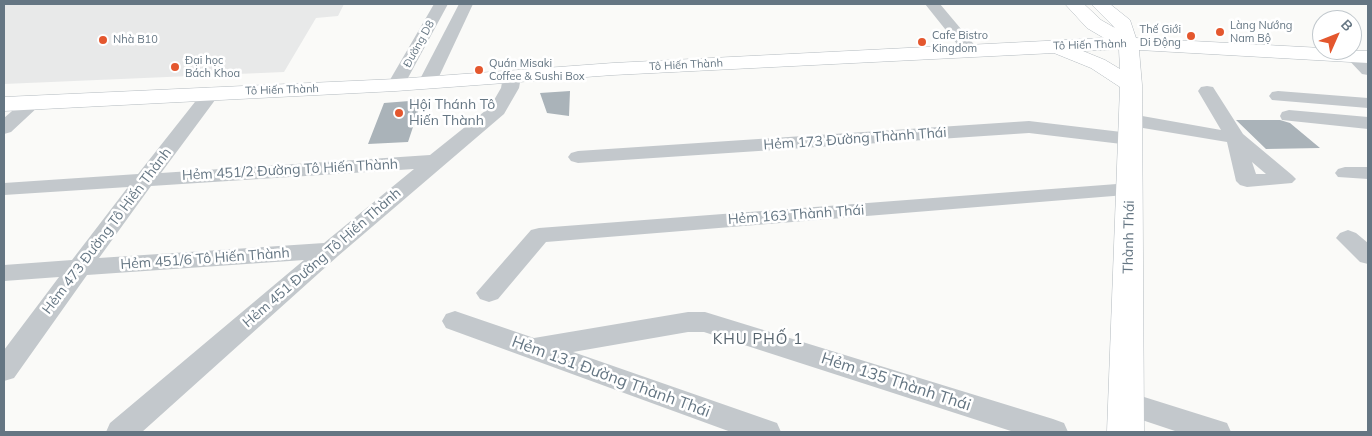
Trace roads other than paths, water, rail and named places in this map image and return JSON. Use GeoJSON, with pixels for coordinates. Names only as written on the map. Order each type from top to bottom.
{"type":"FeatureCollection","features":[{"type":"Feature","properties":{"kind":"main road"},"geometry":{"type":"LineString","coordinates":[[1074,4],[1094,24],[1126,42]]}},
{"type":"Feature","properties":{"kind":"main road","name":"Thành Thái"},"geometry":{"type":"LineString","coordinates":[[1100,4],[1122,24],[1131,56],[1126,432]]}},
{"type":"Feature","properties":{"kind":"main road","name":"Tô Hiến Thành"},"geometry":{"type":"LineString","coordinates":[[4,104],[212,92],[396,85],[620,69],[1126,42],[1312,54]]}},
{"type":"Feature","properties":{"kind":"main road"},"geometry":{"type":"LineString","coordinates":[[1043,47],[1085,58],[1115,74],[1131,86]]}},
{"type":"Feature","properties":{"kind":"street","name":"Đường D8"},"geometry":{"type":"LineString","coordinates":[[396,85],[441,4]]}},
{"type":"Feature","properties":{"kind":"street","name":"Đường D8"},"geometry":{"type":"LineString","coordinates":[[428,83],[466,4]]}},
{"type":"Feature","properties":{"kind":"street"},"geometry":{"type":"LineString","coordinates":[[932,4],[971,51]]}},
{"type":"Feature","properties":{"kind":"street"},"geometry":{"type":"LineString","coordinates":[[1362,59],[1368,70]]}},
{"type":"Feature","properties":{"kind":"street","name":"Hẻm 451 Đường Tô Hiến Thành"},"geometry":{"type":"LineString","coordinates":[[120,432],[330,250],[497,110],[510,88],[512,77]]}},
{"type":"Feature","properties":{"kind":"street","name":"Hẻm 173 Đường Thành Thái"},"geometry":{"type":"LineString","coordinates":[[578,157],[1029,127],[1131,129],[1236,138],[1207,91]]}},
{"type":"Feature","properties":{"kind":"street","name":"Hẻm 473 Đường Tô Hiến Thành"},"geometry":{"type":"LineString","coordinates":[[4,370],[145,179],[212,92]]}},
{"type":"Feature","properties":{"kind":"street"},"geometry":{"type":"LineString","coordinates":[[1278,96],[1368,103]]}},
{"type":"Feature","properties":{"kind":"street"},"geometry":{"type":"LineString","coordinates":[[4,128],[33,102]]}},
{"type":"Feature","properties":{"kind":"street"},"geometry":{"type":"LineString","coordinates":[[1289,116],[1368,123]]}},
{"type":"Feature","properties":{"kind":"street","name":"Hẻm 451/2 Đường Tô Hiến Thành"},"geometry":{"type":"LineString","coordinates":[[4,189],[436,161]]}},
{"type":"Feature","properties":{"kind":"street"},"geometry":{"type":"LineString","coordinates":[[1345,174],[1368,173]]}},
{"type":"Feature","properties":{"kind":"street","name":"Hẻm 163 Thành Thái"},"geometry":{"type":"LineString","coordinates":[[489,293],[539,235],[1130,189]]}},
{"type":"Feature","properties":{"kind":"street"},"geometry":{"type":"LineString","coordinates":[[1348,238],[1368,256]]}},
{"type":"Feature","properties":{"kind":"street","name":"Hẻm 451/6 Tô Hiến Thành"},"geometry":{"type":"LineString","coordinates":[[4,273],[330,250]]}},
{"type":"Feature","properties":{"kind":"street","name":"Hẻm 131 Đường Thành Thái"},"geometry":{"type":"LineString","coordinates":[[455,321],[766,432]]}},
{"type":"Feature","properties":{"kind":"street","name":"Hẻm 135 Thành Thái"},"geometry":{"type":"LineString","coordinates":[[532,349],[688,322],[705,322],[1053,432]]}},
{"type":"Feature","properties":{"kind":"street"},"geometry":{"type":"LineString","coordinates":[[1125,403],[1216,432]]}},
{"type":"Feature","properties":{"kind":"place","name":"Làng Nướng Nam Bộ"},"geometry":{"type":"Point","coordinates":[1220,32]}},
{"type":"Feature","properties":{"kind":"place","name":"Thế Giới Di Động"},"geometry":{"type":"Point","coordinates":[1191,36]}},
{"type":"Feature","properties":{"kind":"place","name":"Nhà B10"},"geometry":{"type":"Point","coordinates":[103,40]}},
{"type":"Feature","properties":{"kind":"place","name":"Cafe Bistro Kingdom"},"geometry":{"type":"Point","coordinates":[922,42]}},
{"type":"Feature","properties":{"kind":"place","name":"Đại học Bách Khoa"},"geometry":{"type":"Point","coordinates":[175,67]}},
{"type":"Feature","properties":{"kind":"place","name":"Quán Misaki Coffee & Sushi Box"},"geometry":{"type":"Point","coordinates":[479,70]}},
{"type":"Feature","properties":{"kind":"place","name":"Hội Thánh Tô Hiến Thành"},"geometry":{"type":"Point","coordinates":[399,113]}},
{"type":"Feature","properties":{"kind":"district","name":"KHU PHỐ 1"},"geometry":{"type":"Point","coordinates":[758,339]}}]}
